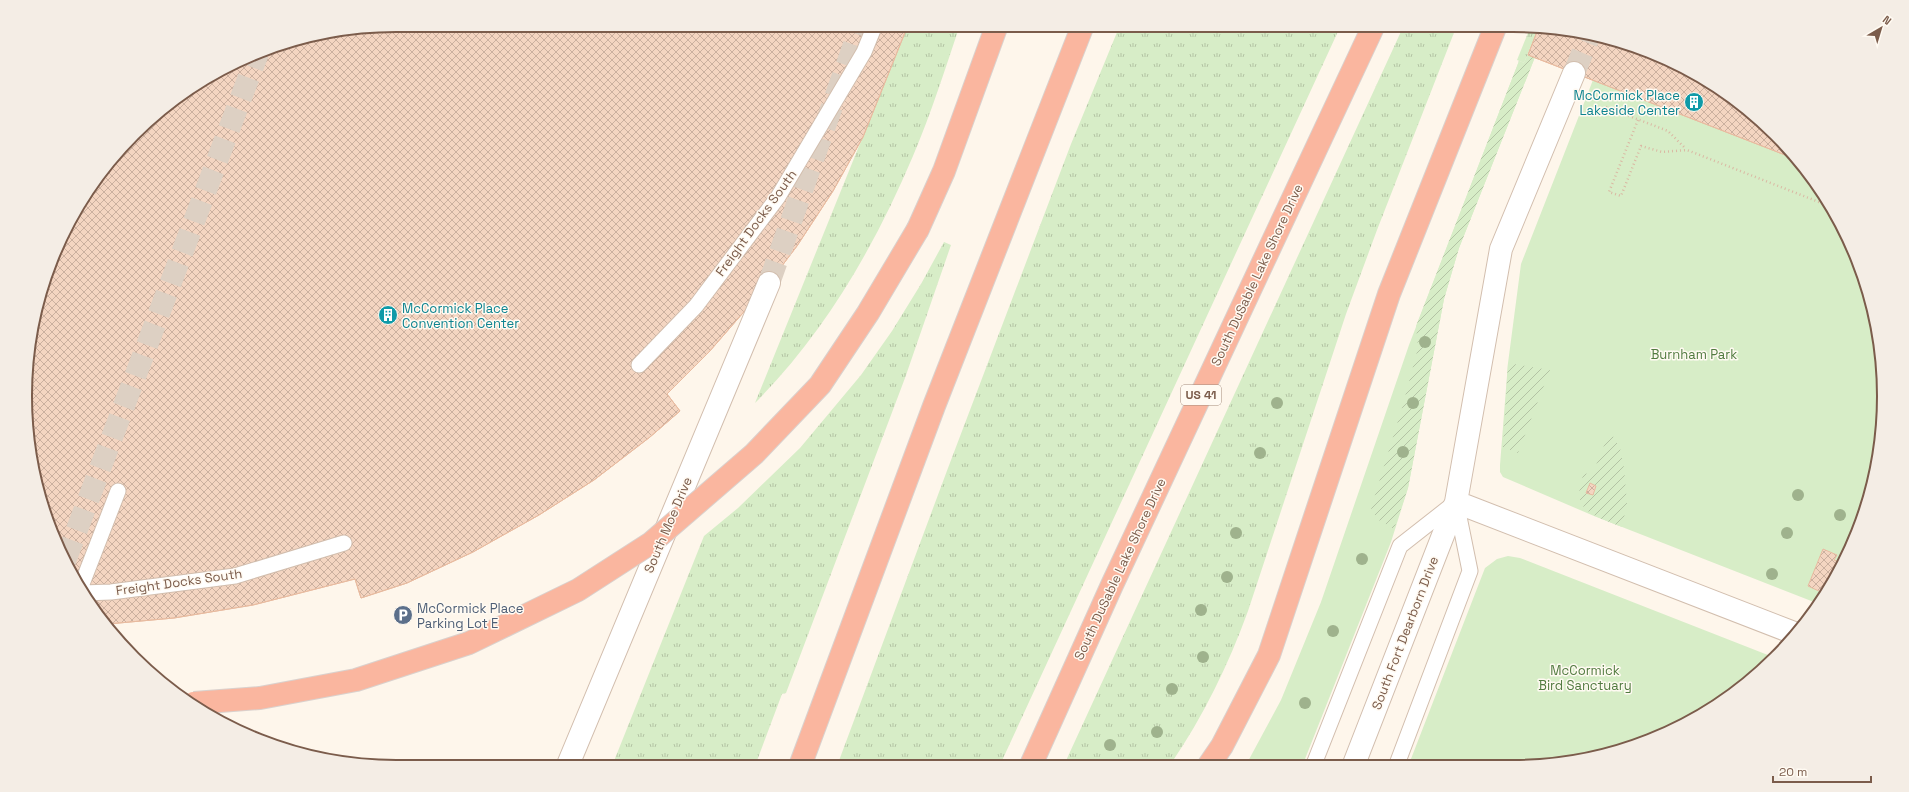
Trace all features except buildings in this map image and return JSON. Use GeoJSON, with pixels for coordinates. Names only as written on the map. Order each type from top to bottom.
{"type":"FeatureCollection","features":[{"type":"Feature","properties":{"kind":"highway"},"geometry":{"type":"LineString","coordinates":[[200,703],[260,698],[356,680],[469,643],[578,590],[651,543],[754,454],[820,385],[868,313],[918,229],[944,171],[994,32]]}},
{"type":"Feature","properties":{"kind":"highway"},"geometry":{"type":"LineString","coordinates":[[802,760],[934,406],[1080,32]]}},
{"type":"Feature","properties":{"kind":"highway","name":"South DuSable Lake Shore Drive"},"geometry":{"type":"LineString","coordinates":[[1033,760],[1112,584],[1371,32]]}},
{"type":"Feature","properties":{"kind":"highway"},"geometry":{"type":"LineString","coordinates":[[1212,760],[1222,746],[1269,655],[1389,294],[1493,32]]}},
{"type":"Feature","properties":{"kind":"street","name":"South Fort Dearborn Drive"},"geometry":{"type":"LineString","coordinates":[[1356,760],[1456,502],[1501,249],[1574,73]]}},
{"type":"Feature","properties":{"kind":"street","name":"South Moe Drive"},"geometry":{"type":"LineString","coordinates":[[569,760],[768,283]]}},
{"type":"Feature","properties":{"kind":"street"},"geometry":{"type":"LineString","coordinates":[[1456,502],[1791,632]]}},
{"type":"Feature","properties":{"kind":"lane","name":"Freight Docks South"},"geometry":{"type":"LineString","coordinates":[[639,364],[696,306],[778,197],[864,52],[872,32]]}},
{"type":"Feature","properties":{"kind":"lane"},"geometry":{"type":"LineString","coordinates":[[83,581],[118,491]]}},
{"type":"Feature","properties":{"kind":"lane"},"geometry":{"type":"LineString","coordinates":[[1316,760],[1400,546],[1456,502],[1470,571],[1399,760]]}},
{"type":"Feature","properties":{"kind":"lane","name":"Freight Docks South"},"geometry":{"type":"LineString","coordinates":[[90,593],[111,592],[235,576],[344,543]]}},
{"type":"Feature","properties":{"kind":"path"},"geometry":{"type":"LineString","coordinates":[[1606,107],[1668,131],[1687,150],[1821,203]]}},
{"type":"Feature","properties":{"kind":"path"},"geometry":{"type":"LineString","coordinates":[[1638,120],[1609,192],[1621,196],[1641,146],[1662,152],[1687,150]]}},
{"type":"Feature","properties":{"kind":"green space"},"geometry":{"type":"Polygon","coordinates":[[[905,32],[958,32],[920,140],[898,190],[865,256],[846,287],[803,348],[755,403],[905,32]]]}},
{"type":"Feature","properties":{"kind":"green space"},"geometry":{"type":"Polygon","coordinates":[[[1117,32],[1338,32],[1002,760],[839,760],[948,468],[1071,144],[1117,32]]]}},
{"type":"Feature","properties":{"kind":"green space"},"geometry":{"type":"Polygon","coordinates":[[[1401,32],[1454,32],[1346,314],[1248,611],[1232,652],[1204,710],[1173,760],[1066,760],[1401,32]]]}},
{"type":"Feature","properties":{"kind":"green space"},"geometry":{"type":"Polygon","coordinates":[[[1528,33],[1536,33],[1524,63],[1517,60],[1528,33]]]}},
{"type":"Feature","properties":{"kind":"green space","name":"Burnham Park"},"geometry":{"type":"Polygon","coordinates":[[[1536,33],[1584,39],[1630,51],[1695,81],[1735,107],[1753,122],[1787,156],[1802,174],[1828,214],[1849,257],[1865,302],[1874,348],[1877,396],[1874,444],[1865,490],[1858,513],[1839,557],[1813,602],[1594,516],[1503,477],[1500,472],[1500,465],[1508,363],[1521,264],[1593,80],[1535,57],[1459,248],[1444,299],[1408,488],[1391,542],[1305,760],[1249,760],[1281,700],[1321,602],[1409,345],[1519,61],[1524,63],[1536,33]]]}},
{"type":"Feature","properties":{"kind":"green space"},"geometry":{"type":"Polygon","coordinates":[[[1528,55],[1535,57],[1459,248],[1444,299],[1408,488],[1394,529],[1377,519],[1371,508],[1402,408],[1418,348],[1416,326],[1519,61],[1524,63],[1528,55]]]}},
{"type":"Feature","properties":{"kind":"green space"},"geometry":{"type":"Polygon","coordinates":[[[944,242],[951,245],[905,378],[786,693],[782,694],[757,760],[614,760],[704,536],[738,508],[800,448],[861,375],[892,331],[921,284],[944,242]]]}},
{"type":"Feature","properties":{"kind":"green space"},"geometry":{"type":"Polygon","coordinates":[[[1508,363],[1550,370],[1518,453],[1503,447],[1508,363]]]}},
{"type":"Feature","properties":{"kind":"green space"},"geometry":{"type":"Polygon","coordinates":[[[1610,431],[1620,448],[1624,468],[1627,503],[1622,527],[1601,519],[1586,509],[1579,495],[1580,485],[1584,473],[1592,475],[1610,431]]]}},
{"type":"Feature","properties":{"kind":"green space","name":"McCormick Bird Sanctuary"},"geometry":{"type":"Polygon","coordinates":[[[1508,556],[1520,558],[1768,655],[1735,685],[1695,711],[1652,732],[1607,748],[1561,757],[1537,759],[1411,760],[1485,568],[1497,559],[1508,556]]]}},
{"type":"Feature","properties":{"kind":"tunnel"},"geometry":{"type":"LineString","coordinates":[[769,283],[859,32]]}},
{"type":"Feature","properties":{"kind":"tunnel"},"geometry":{"type":"LineString","coordinates":[[1574,73],[1588,40]]}},
{"type":"Feature","properties":{"kind":"tunnel"},"geometry":{"type":"LineString","coordinates":[[68,553],[255,61]]}},
{"type":"Feature","properties":{"kind":"place","name":"McCormick Place Lakeside Center"},"geometry":{"type":"Point","coordinates":[1694,102]}},
{"type":"Feature","properties":{"kind":"place","name":"McCormick Place Convention Center"},"geometry":{"type":"Point","coordinates":[388,315]}},
{"type":"Feature","properties":{"kind":"place","name":"McCormick Place Parking Lot E"},"geometry":{"type":"Point","coordinates":[403,615]}}]}
